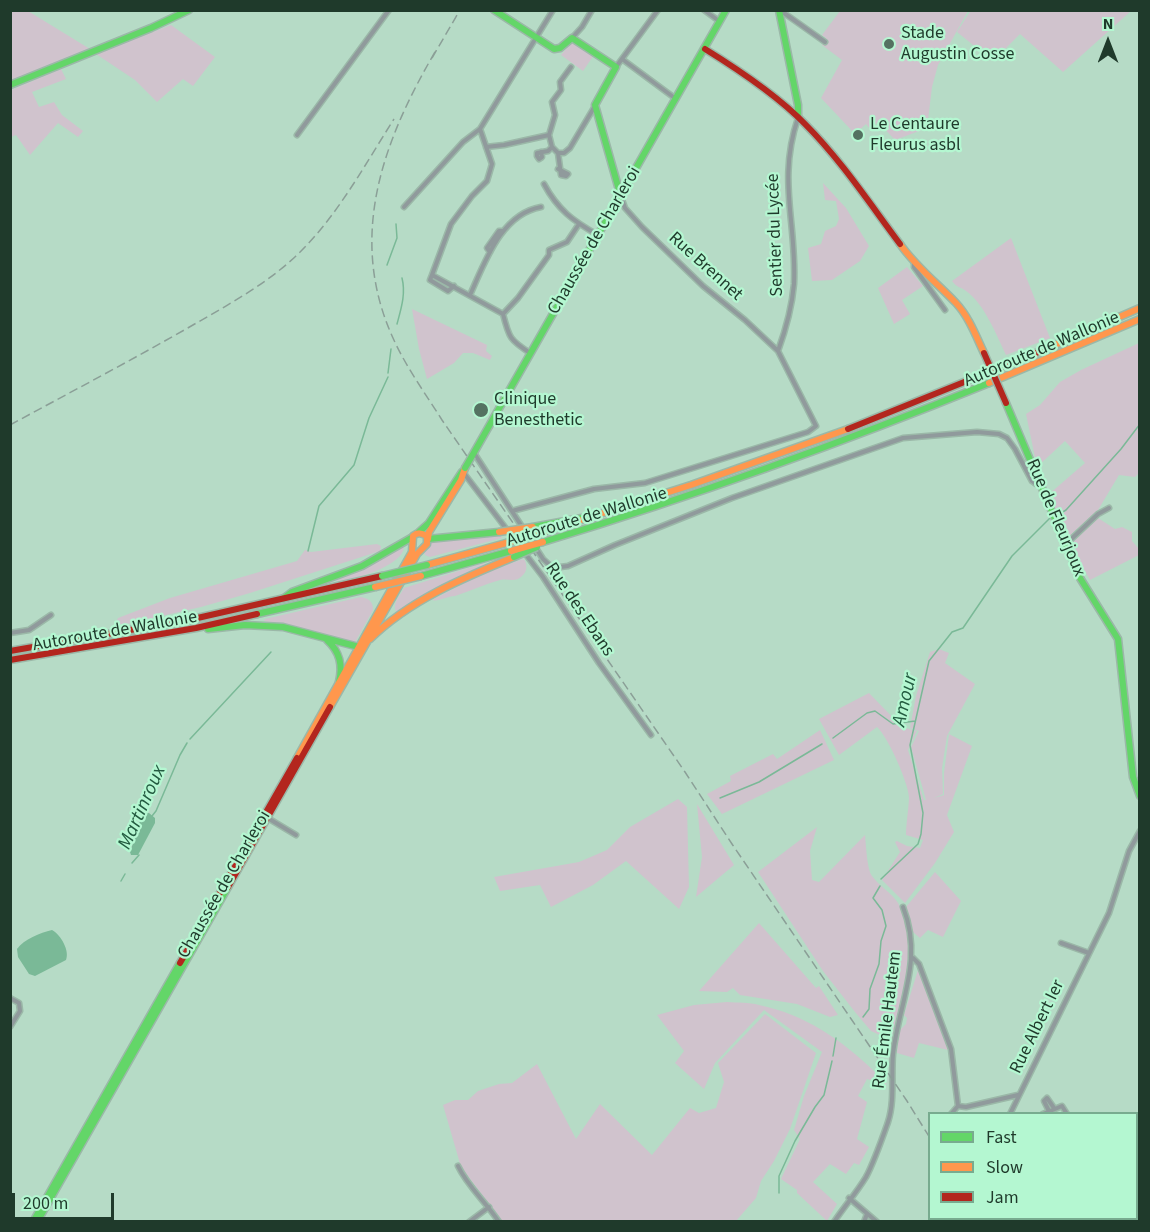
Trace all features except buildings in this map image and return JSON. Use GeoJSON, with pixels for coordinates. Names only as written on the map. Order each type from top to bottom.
{"type":"FeatureCollection","features":[{"type":"Feature","properties":{"kind":"main road"},"geometry":{"type":"LineString","coordinates":[[10,85],[151,28],[189,10]]}},
{"type":"Feature","properties":{"kind":"main road"},"geometry":{"type":"LineString","coordinates":[[494,10],[536,39],[556,49],[572,38],[616,67],[595,105],[621,197]]}},
{"type":"Feature","properties":{"kind":"main road","name":"Chaussée de Charleroi"},"geometry":{"type":"LineString","coordinates":[[451,491],[726,10]]}},
{"type":"Feature","properties":{"kind":"main road"},"geometry":{"type":"LineString","coordinates":[[779,11],[798,105],[798,117]]}},
{"type":"Feature","properties":{"kind":"main road","name":"Rue de Fleurjoux"},"geometry":{"type":"LineString","coordinates":[[705,49],[745,73],[798,117],[852,180],[913,262],[957,304],[970,322],[1086,590],[1112,626],[1118,639],[1133,777],[1140,796]]}},
{"type":"Feature","properties":{"kind":"main road","name":"Autoroute de Wallonie"},"geometry":{"type":"LineString","coordinates":[[10,651],[282,600],[427,565],[593,518],[723,476],[870,422],[1140,308]]}},
{"type":"Feature","properties":{"kind":"main road","name":"Autoroute de Wallonie"},"geometry":{"type":"LineString","coordinates":[[10,660],[196,628],[534,550],[543,542],[716,488],[818,452],[962,395],[1140,319]]}},
{"type":"Feature","properties":{"kind":"main road"},"geometry":{"type":"LineString","coordinates":[[445,538],[439,535],[436,526],[451,491]]}},
{"type":"Feature","properties":{"kind":"main road"},"geometry":{"type":"LineString","coordinates":[[282,600],[292,592],[362,566],[411,538],[429,523],[451,491]]}},
{"type":"Feature","properties":{"kind":"main road"},"geometry":{"type":"LineString","coordinates":[[411,538],[413,546],[421,549],[427,544],[429,532],[446,505]]}},
{"type":"Feature","properties":{"kind":"main road"},"geometry":{"type":"LineString","coordinates":[[428,539],[499,532],[578,518],[593,518]]}},
{"type":"Feature","properties":{"kind":"main road"},"geometry":{"type":"LineString","coordinates":[[419,532],[425,534],[428,539]]}},
{"type":"Feature","properties":{"kind":"main road","name":"Chaussée de Charleroi"},"geometry":{"type":"LineString","coordinates":[[266,816],[412,552],[413,546]]}},
{"type":"Feature","properties":{"kind":"main road","name":"Chaussée de Charleroi"},"geometry":{"type":"LineString","coordinates":[[35,1221],[421,549]]}},
{"type":"Feature","properties":{"kind":"main road"},"geometry":{"type":"LineString","coordinates":[[196,628],[271,626],[358,646],[369,641],[394,618],[513,554]]}},
{"type":"Feature","properties":{"kind":"main road"},"geometry":{"type":"LineString","coordinates":[[381,606],[384,615],[394,618]]}},
{"type":"Feature","properties":{"kind":"main road"},"geometry":{"type":"LineString","coordinates":[[325,638],[335,647],[342,660],[339,682]]}},
{"type":"Feature","properties":{"kind":"street"},"geometry":{"type":"LineString","coordinates":[[297,135],[389,10]]}},
{"type":"Feature","properties":{"kind":"street"},"geometry":{"type":"LineString","coordinates":[[404,207],[454,150],[480,129],[553,10]]}},
{"type":"Feature","properties":{"kind":"street"},"geometry":{"type":"LineString","coordinates":[[572,38],[592,10]]}},
{"type":"Feature","properties":{"kind":"street"},"geometry":{"type":"LineString","coordinates":[[616,67],[658,10]]}},
{"type":"Feature","properties":{"kind":"street"},"geometry":{"type":"LineString","coordinates":[[704,10],[720,22]]}},
{"type":"Feature","properties":{"kind":"street"},"geometry":{"type":"LineString","coordinates":[[779,11],[825,42]]}},
{"type":"Feature","properties":{"kind":"street"},"geometry":{"type":"LineString","coordinates":[[622,59],[676,99]]}},
{"type":"Feature","properties":{"kind":"street"},"geometry":{"type":"LineString","coordinates":[[571,67],[560,82],[561,90],[552,102],[555,115],[549,135],[552,147],[558,153],[564,153],[570,148],[595,105]]}},
{"type":"Feature","properties":{"kind":"street","name":"Sentier du Lycée"},"geometry":{"type":"LineString","coordinates":[[778,351],[792,306],[794,282],[787,171],[789,151],[798,117]]}},
{"type":"Feature","properties":{"kind":"street"},"geometry":{"type":"LineString","coordinates":[[480,129],[492,164],[487,181],[472,196],[451,224],[432,275],[503,314],[508,333],[514,342],[530,353]]}},
{"type":"Feature","properties":{"kind":"street"},"geometry":{"type":"LineString","coordinates":[[486,147],[504,146],[549,135]]}},
{"type":"Feature","properties":{"kind":"street"},"geometry":{"type":"LineString","coordinates":[[541,152],[548,151],[552,147]]}},
{"type":"Feature","properties":{"kind":"street"},"geometry":{"type":"LineString","coordinates":[[558,153],[558,169]]}},
{"type":"Feature","properties":{"kind":"street"},"geometry":{"type":"LineString","coordinates":[[544,184],[555,203],[579,224],[598,235]]}},
{"type":"Feature","properties":{"kind":"street","name":"Rue Brennet"},"geometry":{"type":"LineString","coordinates":[[512,511],[594,489],[625,486],[668,476],[812,430],[816,426],[778,351],[745,320],[703,286],[642,227],[625,208],[621,197]]}},
{"type":"Feature","properties":{"kind":"street"},"geometry":{"type":"LineString","coordinates":[[470,295],[490,252],[487,248],[499,231],[504,231],[520,214],[541,207]]}},
{"type":"Feature","properties":{"kind":"street"},"geometry":{"type":"LineString","coordinates":[[503,314],[518,298],[545,261],[549,250],[567,242],[579,224]]}},
{"type":"Feature","properties":{"kind":"street","name":"Rue de Fleurjoux"},"geometry":{"type":"LineString","coordinates":[[913,262],[914,267],[945,310]]}},
{"type":"Feature","properties":{"kind":"street"},"geometry":{"type":"LineString","coordinates":[[473,454],[543,559],[549,566],[558,568],[568,566],[615,544],[732,498],[903,438],[977,432],[999,434],[1007,438],[1032,481],[1040,484]]}},
{"type":"Feature","properties":{"kind":"street","name":"Rue des Ebans"},"geometry":{"type":"LineString","coordinates":[[464,469],[543,577],[599,663],[651,735]]}},
{"type":"Feature","properties":{"kind":"street"},"geometry":{"type":"LineString","coordinates":[[1066,544],[1098,514],[1109,508]]}},
{"type":"Feature","properties":{"kind":"street"},"geometry":{"type":"LineString","coordinates":[[10,633],[29,630],[51,615]]}},
{"type":"Feature","properties":{"kind":"street"},"geometry":{"type":"LineString","coordinates":[[266,816],[296,835]]}},
{"type":"Feature","properties":{"kind":"street","name":"Rue Albert Ier"},"geometry":{"type":"LineString","coordinates":[[1010,1112],[1109,913],[1129,851],[1140,831]]}},
{"type":"Feature","properties":{"kind":"street","name":"Rue Émile Hautem"},"geometry":{"type":"LineString","coordinates":[[834,1221],[865,1177],[891,1110],[891,1077],[896,1034],[909,981],[912,958],[909,924],[903,907]]}},
{"type":"Feature","properties":{"kind":"street"},"geometry":{"type":"LineString","coordinates":[[1061,943],[1089,953]]}},
{"type":"Feature","properties":{"kind":"street"},"geometry":{"type":"LineString","coordinates":[[912,958],[919,964],[951,1049],[958,1106]]}},
{"type":"Feature","properties":{"kind":"street"},"geometry":{"type":"LineString","coordinates":[[10,998],[19,1004],[20,1011],[10,1027]]}},
{"type":"Feature","properties":{"kind":"street"},"geometry":{"type":"LineString","coordinates":[[958,1106],[966,1107],[1019,1095]]}},
{"type":"Feature","properties":{"kind":"street"},"geometry":{"type":"LineString","coordinates":[[1049,1111],[1044,1101],[1047,1098],[1054,1108]]}},
{"type":"Feature","properties":{"kind":"street"},"geometry":{"type":"LineString","coordinates":[[952,1112],[958,1106]]}},
{"type":"Feature","properties":{"kind":"street"},"geometry":{"type":"LineString","coordinates":[[1046,1112],[1062,1106],[1066,1112]]}},
{"type":"Feature","properties":{"kind":"street"},"geometry":{"type":"LineString","coordinates":[[458,1166],[464,1178],[499,1221]]}},
{"type":"Feature","properties":{"kind":"street"},"geometry":{"type":"LineString","coordinates":[[849,1198],[877,1221]]}},
{"type":"Feature","properties":{"kind":"street"},"geometry":{"type":"LineString","coordinates":[[469,1221],[489,1208]]}},
{"type":"Feature","properties":{"kind":"street"},"geometry":{"type":"LineString","coordinates":[[864,1221],[867,1214]]}},
{"type":"Feature","properties":{"kind":"shaded area"},"geometry":{"type":"Polygon","coordinates":[[[11,10],[28,11],[90,49],[11,81],[11,10]]]}},
{"type":"Feature","properties":{"kind":"shaded area"},"geometry":{"type":"Polygon","coordinates":[[[971,10],[1131,11],[1063,72],[1020,34],[993,61],[957,32],[971,10]]]}},
{"type":"Feature","properties":{"kind":"shaded area"},"geometry":{"type":"Polygon","coordinates":[[[840,11],[968,11],[938,65],[932,87],[927,128],[895,140],[878,122],[870,129],[866,124],[855,134],[821,98],[842,60],[822,45],[826,38],[822,35],[840,11]]]}},
{"type":"Feature","properties":{"kind":"shaded area"},"geometry":{"type":"Polygon","coordinates":[[[171,25],[215,57],[193,86],[183,79],[157,102],[135,80],[96,54],[171,25]]]}},
{"type":"Feature","properties":{"kind":"shaded area"},"geometry":{"type":"Polygon","coordinates":[[[573,40],[594,55],[583,71],[561,55],[573,40]]]}},
{"type":"Feature","properties":{"kind":"shaded area"},"geometry":{"type":"Polygon","coordinates":[[[61,69],[66,79],[32,92],[39,107],[54,102],[62,115],[83,131],[78,137],[58,123],[30,155],[16,135],[11,137],[11,90],[61,69]]]}},
{"type":"Feature","properties":{"kind":"shaded area"},"geometry":{"type":"Polygon","coordinates":[[[823,183],[846,208],[869,246],[860,261],[832,280],[812,281],[808,248],[821,244],[825,231],[836,226],[839,219],[836,201],[825,200],[823,183]]]}},
{"type":"Feature","properties":{"kind":"shaded area"},"geometry":{"type":"Polygon","coordinates":[[[1011,238],[1050,338],[1006,355],[979,303],[952,281],[1011,238]]]}},
{"type":"Feature","properties":{"kind":"shaded area"},"geometry":{"type":"Polygon","coordinates":[[[907,267],[923,286],[902,300],[910,314],[894,324],[878,288],[907,267]]]}},
{"type":"Feature","properties":{"kind":"shaded area"},"geometry":{"type":"Polygon","coordinates":[[[412,309],[487,345],[486,351],[492,356],[490,360],[473,353],[463,353],[454,363],[427,379],[412,309]]]}},
{"type":"Feature","properties":{"kind":"shaded area"},"geometry":{"type":"Polygon","coordinates":[[[1139,343],[1139,473],[1135,477],[1119,475],[1098,510],[1067,538],[1048,495],[1085,463],[1065,441],[1037,467],[1026,414],[1040,405],[1060,382],[1139,343]]]}},
{"type":"Feature","properties":{"kind":"shaded area"},"geometry":{"type":"Polygon","coordinates":[[[1098,518],[1115,529],[1122,527],[1132,532],[1132,541],[1139,549],[1139,555],[1090,580],[1072,547],[1074,541],[1098,518]]]}},
{"type":"Feature","properties":{"kind":"shaded area"},"geometry":{"type":"Polygon","coordinates":[[[500,534],[502,538],[430,557],[424,552],[430,542],[500,534]]]}},
{"type":"Feature","properties":{"kind":"shaded area"},"geometry":{"type":"Polygon","coordinates":[[[377,544],[381,546],[380,551],[250,593],[122,625],[116,622],[118,618],[170,598],[297,561],[305,550],[311,552],[377,544]]]}},
{"type":"Feature","properties":{"kind":"shaded area"},"geometry":{"type":"Polygon","coordinates":[[[404,547],[401,554],[386,566],[364,575],[336,581],[338,578],[404,547]]]}},
{"type":"Feature","properties":{"kind":"shaded area"},"geometry":{"type":"Polygon","coordinates":[[[524,559],[526,570],[517,579],[500,580],[455,596],[432,600],[492,569],[524,559]]]}},
{"type":"Feature","properties":{"kind":"shaded area"},"geometry":{"type":"Polygon","coordinates":[[[484,563],[486,566],[397,613],[395,610],[398,597],[404,588],[484,563]]]}},
{"type":"Feature","properties":{"kind":"shaded area"},"geometry":{"type":"Polygon","coordinates":[[[361,597],[370,601],[373,610],[354,644],[264,621],[265,619],[361,597]]]}},
{"type":"Feature","properties":{"kind":"shaded area"},"geometry":{"type":"Polygon","coordinates":[[[939,649],[949,653],[945,663],[975,684],[947,736],[942,768],[943,794],[934,798],[944,795],[949,734],[972,746],[947,815],[954,832],[935,863],[905,903],[882,880],[900,852],[895,842],[920,848],[923,840],[906,835],[909,797],[897,760],[877,727],[839,755],[819,719],[869,693],[902,727],[917,731],[908,750],[924,800],[926,800],[911,747],[919,731],[910,728],[916,696],[930,652],[939,649]]]}},
{"type":"Feature","properties":{"kind":"shaded area"},"geometry":{"type":"Polygon","coordinates":[[[820,730],[834,760],[722,814],[707,794],[731,781],[730,776],[773,754],[777,759],[820,730]]]}},
{"type":"Feature","properties":{"kind":"shaded area"},"geometry":{"type":"Polygon","coordinates":[[[678,799],[687,807],[689,887],[679,909],[626,861],[593,885],[551,907],[540,885],[500,891],[494,877],[579,862],[607,850],[630,827],[678,799]]]}},
{"type":"Feature","properties":{"kind":"shaded area"},"geometry":{"type":"Polygon","coordinates":[[[697,804],[734,865],[696,897],[702,857],[697,804]]]}},
{"type":"Feature","properties":{"kind":"shaded area"},"geometry":{"type":"Polygon","coordinates":[[[149,813],[155,818],[155,823],[138,855],[131,855],[130,852],[143,814],[149,813]]]}},
{"type":"Feature","properties":{"kind":"shaded area"},"geometry":{"type":"Polygon","coordinates":[[[817,827],[810,851],[812,880],[819,882],[865,835],[870,873],[895,899],[905,918],[909,952],[907,970],[891,1040],[871,1031],[855,1012],[823,971],[758,872],[817,827]]]}},
{"type":"Feature","properties":{"kind":"shaded area"},"geometry":{"type":"Polygon","coordinates":[[[935,872],[961,901],[943,937],[928,930],[920,938],[913,932],[906,907],[935,872]]]}},
{"type":"Feature","properties":{"kind":"shaded area"},"geometry":{"type":"Polygon","coordinates":[[[759,923],[816,988],[819,986],[838,1015],[830,1017],[797,1004],[740,995],[733,988],[727,992],[699,991],[759,923]]]}},
{"type":"Feature","properties":{"kind":"shaded area"},"geometry":{"type":"Polygon","coordinates":[[[52,930],[64,944],[67,952],[66,960],[35,976],[29,974],[18,957],[17,949],[28,939],[52,930]]]}},
{"type":"Feature","properties":{"kind":"shaded area"},"geometry":{"type":"Polygon","coordinates":[[[918,970],[948,1050],[919,1043],[914,1058],[897,1053],[899,1031],[906,1024],[907,1018],[904,1015],[918,970]]]}},
{"type":"Feature","properties":{"kind":"shaded area"},"geometry":{"type":"Polygon","coordinates":[[[727,1002],[755,1004],[776,1009],[807,1022],[849,1049],[874,1071],[878,1071],[886,1081],[886,1085],[867,1079],[858,1096],[867,1102],[857,1139],[869,1147],[859,1165],[854,1163],[846,1174],[830,1164],[813,1182],[837,1204],[827,1221],[797,1193],[797,1190],[781,1179],[800,1139],[794,1130],[804,1096],[822,1052],[764,1010],[715,1063],[704,1089],[675,1063],[684,1051],[657,1015],[694,1005],[727,1002]]]}},
{"type":"Feature","properties":{"kind":"shaded area"},"geometry":{"type":"Polygon","coordinates":[[[765,1014],[816,1053],[790,1129],[761,1181],[756,1198],[736,1221],[502,1221],[461,1167],[443,1105],[455,1100],[468,1100],[478,1091],[499,1084],[512,1083],[537,1064],[576,1139],[600,1104],[652,1155],[690,1108],[699,1113],[716,1108],[724,1082],[718,1063],[765,1014]]]}},
{"type":"Feature","properties":{"kind":"waterway","name":"Martinroux"},"geometry":{"type":"LineString","coordinates":[[387,265],[397,238],[396,224]]}},
{"type":"Feature","properties":{"kind":"waterway","name":"Martinroux"},"geometry":{"type":"LineString","coordinates":[[397,324],[403,296],[402,278]]}},
{"type":"Feature","properties":{"kind":"waterway","name":"Martinroux"},"geometry":{"type":"LineString","coordinates":[[388,373],[391,349]]}},
{"type":"Feature","properties":{"kind":"waterway","name":"Martinroux"},"geometry":{"type":"LineString","coordinates":[[308,551],[319,506],[354,465],[369,418],[388,377]]}},
{"type":"Feature","properties":{"kind":"waterway","name":"Amour"},"geometry":{"type":"LineString","coordinates":[[1058,515],[1066,510],[1121,449],[1140,424]]}},
{"type":"Feature","properties":{"kind":"waterway","name":"Amour"},"geometry":{"type":"LineString","coordinates":[[881,879],[918,844],[921,834],[923,813],[910,745],[929,661],[952,632],[963,628],[1012,556],[1050,518]]}},
{"type":"Feature","properties":{"kind":"waterway","name":"Martinroux"},"geometry":{"type":"LineString","coordinates":[[190,739],[271,652]]}},
{"type":"Feature","properties":{"kind":"waterway"},"geometry":{"type":"LineString","coordinates":[[833,738],[867,713],[875,711],[893,724],[915,721]]}},
{"type":"Feature","properties":{"kind":"waterway","name":"Martinroux"},"geometry":{"type":"LineString","coordinates":[[152,816],[187,743]]}},
{"type":"Feature","properties":{"kind":"waterway"},"geometry":{"type":"LineString","coordinates":[[720,798],[759,782],[822,744]]}},
{"type":"Feature","properties":{"kind":"waterway","name":"Martinroux"},"geometry":{"type":"LineString","coordinates":[[132,863],[139,855]]}},
{"type":"Feature","properties":{"kind":"waterway","name":"Martinroux"},"geometry":{"type":"LineString","coordinates":[[121,881],[125,874]]}},
{"type":"Feature","properties":{"kind":"waterway","name":"Amour"},"geometry":{"type":"LineString","coordinates":[[863,1017],[869,1009],[870,989],[879,964],[881,941],[886,926],[882,910],[873,898],[880,886]]}},
{"type":"Feature","properties":{"kind":"waterway","name":"Amour"},"geometry":{"type":"LineString","coordinates":[[833,1056],[836,1038]]}},
{"type":"Feature","properties":{"kind":"waterway","name":"Amour"},"geometry":{"type":"LineString","coordinates":[[779,1193],[779,1176],[795,1141],[824,1095],[832,1061]]}},
{"type":"Feature","properties":{"kind":"railway"},"geometry":{"type":"LineString","coordinates":[[432,58],[460,10]]}},
{"type":"Feature","properties":{"kind":"railway"},"geometry":{"type":"LineString","coordinates":[[435,52],[400,120],[387,155],[377,191],[372,227],[373,263],[379,300],[398,349],[442,420],[685,772],[928,1135]]}},
{"type":"Feature","properties":{"kind":"railway"},"geometry":{"type":"LineString","coordinates":[[10,425],[215,313],[284,267],[311,241],[337,208],[394,119]]}},
{"type":"Feature","properties":{"kind":"traffic: fast"},"geometry":{"type":"LineString","coordinates":[[10,85],[151,28],[189,10]]}},
{"type":"Feature","properties":{"kind":"traffic: fast"},"geometry":{"type":"LineString","coordinates":[[494,10],[554,49],[560,48],[572,38],[616,67],[595,105],[621,197]]}},
{"type":"Feature","properties":{"kind":"traffic: fast"},"geometry":{"type":"LineString","coordinates":[[472,456],[726,10]]}},
{"type":"Feature","properties":{"kind":"traffic: fast"},"geometry":{"type":"LineString","coordinates":[[779,10],[798,105],[798,117]]}},
{"type":"Feature","properties":{"kind":"traffic: fast"},"geometry":{"type":"LineString","coordinates":[[543,542],[768,468],[989,383]]}},
{"type":"Feature","properties":{"kind":"traffic: fast"},"geometry":{"type":"LineString","coordinates":[[1006,403],[1080,578],[1118,639],[1133,777],[1140,796]]}},
{"type":"Feature","properties":{"kind":"traffic: fast"},"geometry":{"type":"LineString","coordinates":[[465,468],[472,456]]}},
{"type":"Feature","properties":{"kind":"traffic: fast"},"geometry":{"type":"LineString","coordinates":[[419,532],[429,523],[462,472]]}},
{"type":"Feature","properties":{"kind":"traffic: fast"},"geometry":{"type":"LineString","coordinates":[[533,527],[582,518]]}},
{"type":"Feature","properties":{"kind":"traffic: fast"},"geometry":{"type":"LineString","coordinates":[[428,539],[499,532]]}},
{"type":"Feature","properties":{"kind":"traffic: fast"},"geometry":{"type":"LineString","coordinates":[[284,598],[292,592],[362,566],[411,538]]}},
{"type":"Feature","properties":{"kind":"traffic: fast"},"geometry":{"type":"LineString","coordinates":[[514,557],[537,547]]}},
{"type":"Feature","properties":{"kind":"traffic: fast"},"geometry":{"type":"LineString","coordinates":[[421,576],[511,551]]}},
{"type":"Feature","properties":{"kind":"traffic: fast"},"geometry":{"type":"LineString","coordinates":[[382,576],[427,565]]}},
{"type":"Feature","properties":{"kind":"traffic: fast"},"geometry":{"type":"LineString","coordinates":[[257,614],[375,587]]}},
{"type":"Feature","properties":{"kind":"traffic: fast"},"geometry":{"type":"LineString","coordinates":[[208,629],[245,625],[283,627],[359,647]]}},
{"type":"Feature","properties":{"kind":"traffic: fast"},"geometry":{"type":"LineString","coordinates":[[327,640],[335,649],[339,659],[341,670],[339,682]]}},
{"type":"Feature","properties":{"kind":"traffic: fast"},"geometry":{"type":"LineString","coordinates":[[37,1222],[228,887]]}},
{"type":"Feature","properties":{"kind":"traffic: fast"},"geometry":{"type":"LineString","coordinates":[[33,1222],[180,963]]}},
{"type":"Feature","properties":{"kind":"traffic: slow"},"geometry":{"type":"LineString","coordinates":[[900,244],[920,268],[961,308],[984,353]]}},
{"type":"Feature","properties":{"kind":"traffic: slow"},"geometry":{"type":"LineString","coordinates":[[1041,351],[1140,308]]}},
{"type":"Feature","properties":{"kind":"traffic: slow"},"geometry":{"type":"LineString","coordinates":[[989,383],[1140,319]]}},
{"type":"Feature","properties":{"kind":"traffic: slow"},"geometry":{"type":"LineString","coordinates":[[537,534],[691,485],[848,429]]}},
{"type":"Feature","properties":{"kind":"traffic: slow"},"geometry":{"type":"LineString","coordinates":[[428,539],[429,532],[461,480],[465,468]]}},
{"type":"Feature","properties":{"kind":"traffic: slow"},"geometry":{"type":"LineString","coordinates":[[499,532],[533,527]]}},
{"type":"Feature","properties":{"kind":"traffic: slow"},"geometry":{"type":"LineString","coordinates":[[297,758],[412,552],[413,536],[420,533],[427,536],[427,544],[417,554],[330,707]]}},
{"type":"Feature","properties":{"kind":"traffic: slow"},"geometry":{"type":"LineString","coordinates":[[506,543],[537,534]]}},
{"type":"Feature","properties":{"kind":"traffic: slow"},"geometry":{"type":"LineString","coordinates":[[511,551],[543,542]]}},
{"type":"Feature","properties":{"kind":"traffic: slow"},"geometry":{"type":"LineString","coordinates":[[427,565],[506,543]]}},
{"type":"Feature","properties":{"kind":"traffic: slow"},"geometry":{"type":"LineString","coordinates":[[370,639],[420,601],[514,557]]}},
{"type":"Feature","properties":{"kind":"traffic: slow"},"geometry":{"type":"LineString","coordinates":[[375,587],[421,576]]}},
{"type":"Feature","properties":{"kind":"traffic: jam"},"geometry":{"type":"LineString","coordinates":[[705,49],[744,74],[794,113],[843,167],[900,244]]}},
{"type":"Feature","properties":{"kind":"traffic: jam"},"geometry":{"type":"LineString","coordinates":[[848,429],[1041,351]]}},
{"type":"Feature","properties":{"kind":"traffic: jam"},"geometry":{"type":"LineString","coordinates":[[984,353],[1006,403]]}},
{"type":"Feature","properties":{"kind":"traffic: jam"},"geometry":{"type":"LineString","coordinates":[[10,651],[193,619],[382,576]]}},
{"type":"Feature","properties":{"kind":"traffic: jam"},"geometry":{"type":"LineString","coordinates":[[10,660],[196,628],[257,614]]}},
{"type":"Feature","properties":{"kind":"traffic: jam"},"geometry":{"type":"LineString","coordinates":[[228,887],[330,707]]}},
{"type":"Feature","properties":{"kind":"traffic: jam"},"geometry":{"type":"LineString","coordinates":[[180,963],[297,758]]}},
{"type":"Feature","properties":{"kind":"place","name":"Stade Augustin Cosse"},"geometry":{"type":"Point","coordinates":[889,44]}},
{"type":"Feature","properties":{"kind":"place","name":"Le Centaure Fleurus asbl"},"geometry":{"type":"Point","coordinates":[858,135]}},
{"type":"Feature","properties":{"kind":"place","name":"Clinique Benesthetic"},"geometry":{"type":"Point","coordinates":[481,410]}}]}
